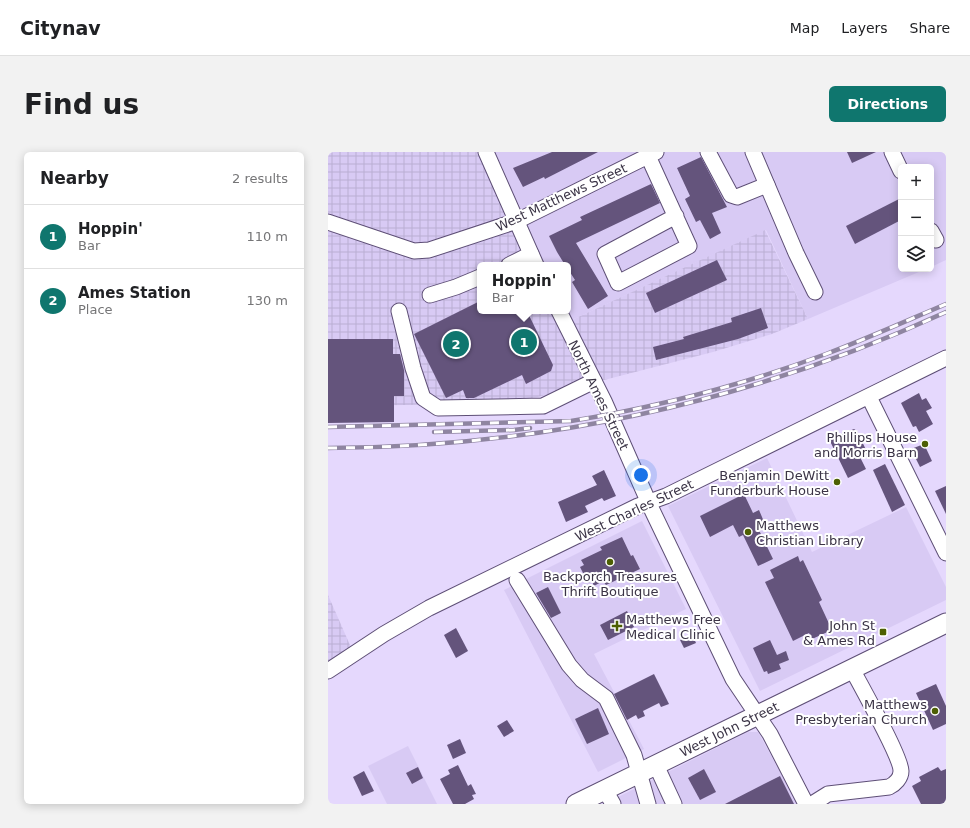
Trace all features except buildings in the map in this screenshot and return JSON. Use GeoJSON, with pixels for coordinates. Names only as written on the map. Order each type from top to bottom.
{"type":"FeatureCollection","features":[{"type":"Feature","properties":{"kind":"main road","name":"West John Street"},"geometry":{"type":"LineString","coordinates":[[576,804],[609,797],[638,773],[946,623]]}},
{"type":"Feature","properties":{"kind":"street"},"geometry":{"type":"LineString","coordinates":[[486,152],[534,259],[522,262]]}},
{"type":"Feature","properties":{"kind":"street"},"geometry":{"type":"LineString","coordinates":[[708,152],[731,195],[737,197],[766,185]]}},
{"type":"Feature","properties":{"kind":"street"},"geometry":{"type":"LineString","coordinates":[[753,152],[796,253],[815,292]]}},
{"type":"Feature","properties":{"kind":"street"},"geometry":{"type":"LineString","coordinates":[[892,152],[898,165]]}},
{"type":"Feature","properties":{"kind":"street"},"geometry":{"type":"LineString","coordinates":[[652,154],[689,246],[618,283],[604,254],[676,216]]}},
{"type":"Feature","properties":{"kind":"street","name":"West Matthews Street"},"geometry":{"type":"LineString","coordinates":[[328,222],[414,251],[429,250],[516,221],[652,154]]}},
{"type":"Feature","properties":{"kind":"street"},"geometry":{"type":"LineString","coordinates":[[430,295],[451,289],[477,278]]}},
{"type":"Feature","properties":{"kind":"street"},"geometry":{"type":"LineString","coordinates":[[399,311],[413,368],[423,398],[438,408],[543,406],[594,381]]}},
{"type":"Feature","properties":{"kind":"street","name":"North Ames Street"},"geometry":{"type":"LineString","coordinates":[[560,314],[594,381],[649,502],[734,680],[770,734],[806,804]]}},
{"type":"Feature","properties":{"kind":"street","name":"West Charles Street"},"geometry":{"type":"LineString","coordinates":[[328,671],[384,634],[429,608],[649,502],[666,496],[946,358]]}},
{"type":"Feature","properties":{"kind":"street"},"geometry":{"type":"LineString","coordinates":[[869,397],[946,554]]}},
{"type":"Feature","properties":{"kind":"street"},"geometry":{"type":"LineString","coordinates":[[517,580],[572,669],[582,680],[606,698],[634,755],[648,804]]}},
{"type":"Feature","properties":{"kind":"street"},"geometry":{"type":"LineString","coordinates":[[812,804],[828,794],[890,787],[896,784],[901,774],[901,768],[893,749],[852,669]]}},
{"type":"Feature","properties":{"kind":"street"},"geometry":{"type":"LineString","coordinates":[[656,765],[674,804]]}},
{"type":"Feature","properties":{"kind":"shaded area"},"geometry":{"type":"Polygon","coordinates":[[[328,152],[481,152],[530,262],[477,262],[477,314],[553,314],[559,326],[765,230],[808,319],[772,334],[713,352],[538,397],[481,404],[328,406],[328,152]]]}},
{"type":"Feature","properties":{"kind":"shaded area"},"geometry":{"type":"Polygon","coordinates":[[[481,152],[946,152],[946,260],[934,266],[934,164],[898,164],[898,272],[919,272],[808,319],[766,230],[559,326],[553,314],[571,314],[571,262],[530,262],[481,152]]]}},
{"type":"Feature","properties":{"kind":"shaded area"},"geometry":{"type":"Polygon","coordinates":[[[767,458],[812,552],[906,507],[946,587],[946,600],[760,691],[668,506],[767,458]]]}},
{"type":"Feature","properties":{"kind":"shaded area"},"geometry":{"type":"Polygon","coordinates":[[[642,521],[686,609],[594,654],[644,749],[598,772],[504,590],[642,521]]]}},
{"type":"Feature","properties":{"kind":"shaded area"},"geometry":{"type":"Polygon","coordinates":[[[328,595],[357,661],[328,680],[328,595]]]}},
{"type":"Feature","properties":{"kind":"shaded area"},"geometry":{"type":"Polygon","coordinates":[[[748,732],[758,732],[798,804],[604,804],[748,732]]]}},
{"type":"Feature","properties":{"kind":"shaded area"},"geometry":{"type":"Polygon","coordinates":[[[408,746],[437,804],[387,804],[368,766],[408,746]]]}},
{"type":"Feature","properties":{"kind":"railway"},"geometry":{"type":"LineString","coordinates":[[328,427],[571,421],[636,409],[700,394],[763,376],[826,354],[946,304]]}},
{"type":"Feature","properties":{"kind":"railway"},"geometry":{"type":"LineString","coordinates":[[328,448],[408,446],[488,439],[566,428],[644,413],[721,394],[797,371],[872,344],[946,312]]}},
{"type":"Feature","properties":{"kind":"railway"},"geometry":{"type":"LineString","coordinates":[[434,432],[514,430],[530,428]]}},
{"type":"Feature","properties":{"kind":"place","name":"Hoppin'"},"geometry":{"type":"Point","coordinates":[524,342]}},
{"type":"Feature","properties":{"kind":"place","name":"Ames Station"},"geometry":{"type":"Point","coordinates":[456,344]}},
{"type":"Feature","properties":{"kind":"place","name":"Phillips House and Morris Barn"},"geometry":{"type":"Point","coordinates":[925,444]}},
{"type":"Feature","properties":{"kind":"place","name":"Benjamin DeWitt Funderburk House"},"geometry":{"type":"Point","coordinates":[837,482]}},
{"type":"Feature","properties":{"kind":"place","name":"Matthews Christian Library"},"geometry":{"type":"Point","coordinates":[748,532]}},
{"type":"Feature","properties":{"kind":"place","name":"Backporch Treasures Thrift Boutique"},"geometry":{"type":"Point","coordinates":[610,562]}},
{"type":"Feature","properties":{"kind":"place","name":"Matthews Free Medical Clinic"},"geometry":{"type":"Point","coordinates":[617,626]}},
{"type":"Feature","properties":{"kind":"place","name":"John St & Ames Rd"},"geometry":{"type":"Point","coordinates":[883,632]}},
{"type":"Feature","properties":{"kind":"place","name":"Matthews Presbyterian Church"},"geometry":{"type":"Point","coordinates":[935,711]}}]}
